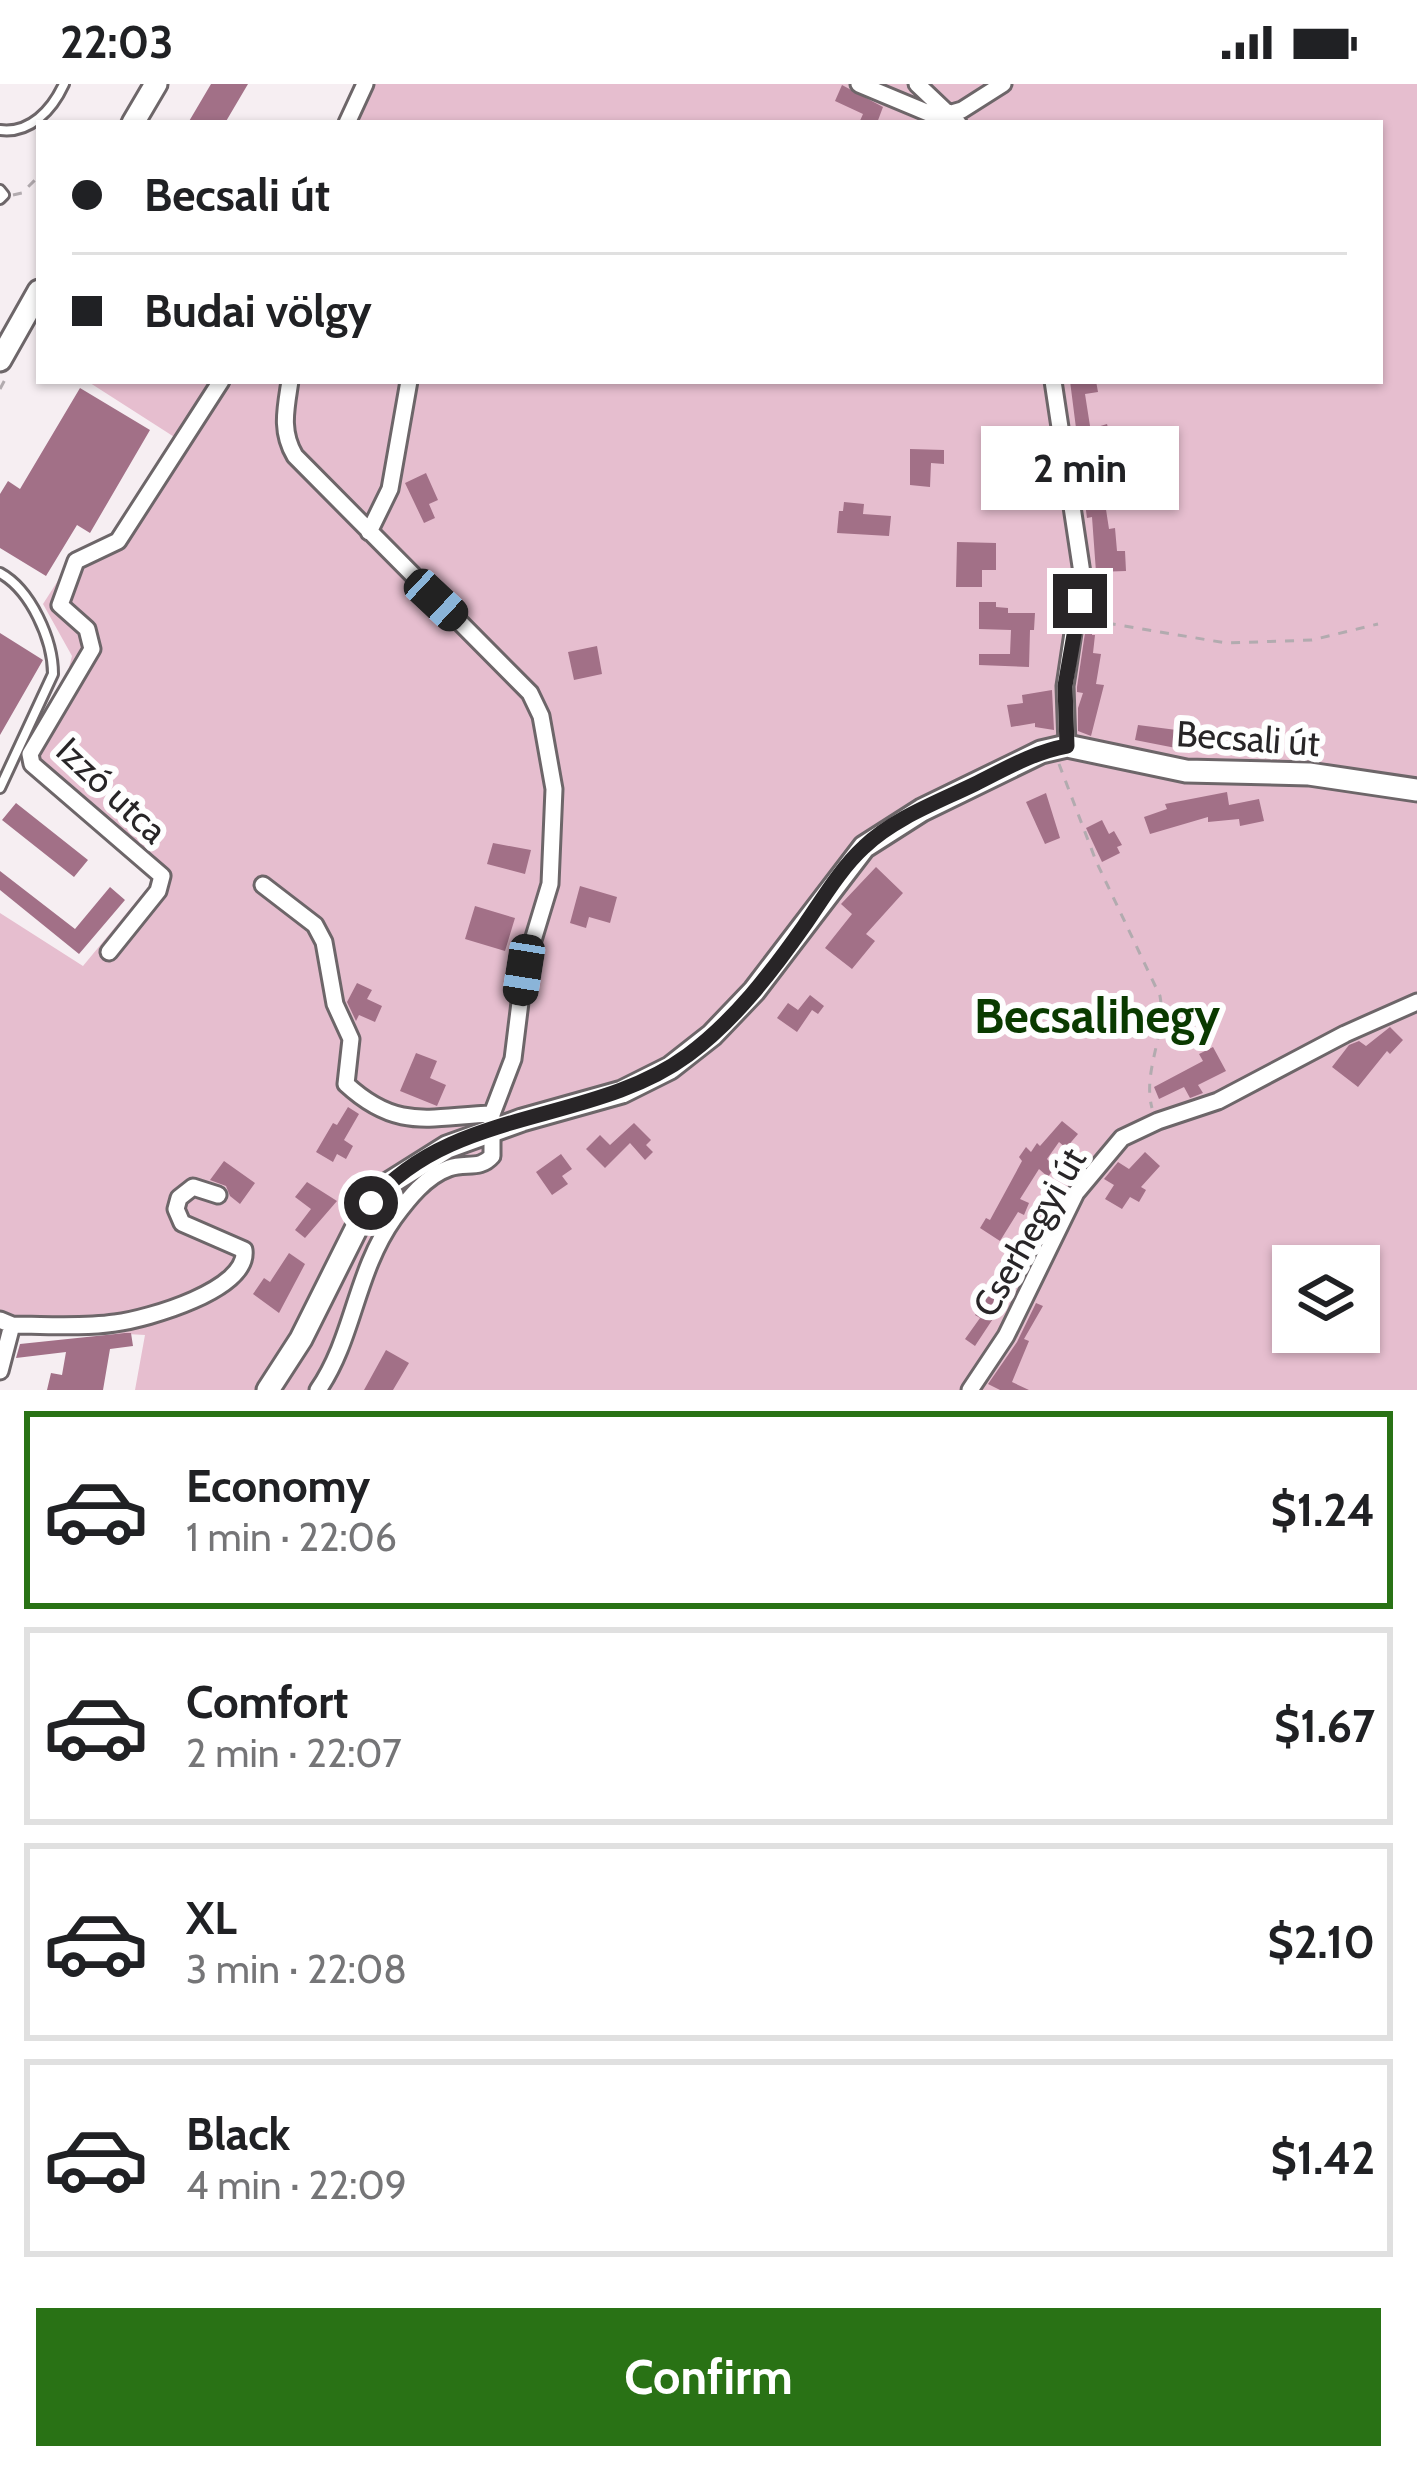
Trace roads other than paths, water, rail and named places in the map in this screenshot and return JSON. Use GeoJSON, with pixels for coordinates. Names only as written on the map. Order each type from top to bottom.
{"type":"FeatureCollection","features":[{"type":"Feature","properties":{"kind":"main road"},"geometry":{"type":"LineString","coordinates":[[136,120],[156,84]]}},
{"type":"Feature","properties":{"kind":"main road"},"geometry":{"type":"LineString","coordinates":[[0,361],[36,297]]}},
{"type":"Feature","properties":{"kind":"main road"},"geometry":{"type":"LineString","coordinates":[[268,1390],[302,1339],[358,1225],[385,1186],[493,1121],[622,1093],[670,1068],[712,1035],[754,991],[864,847],[922,810],[1061,747]]}},
{"type":"Feature","properties":{"kind":"main road","name":"Becsali út"},"geometry":{"type":"LineString","coordinates":[[1061,747],[1202,773],[1309,774],[1417,790]]}},
{"type":"Feature","properties":{"kind":"street"},"geometry":{"type":"LineString","coordinates":[[347,120],[365,84]]}},
{"type":"Feature","properties":{"kind":"street"},"geometry":{"type":"LineString","coordinates":[[859,84],[928,115],[954,118],[1003,84]]}},
{"type":"Feature","properties":{"kind":"street"},"geometry":{"type":"LineString","coordinates":[[916,84],[954,118]]}},
{"type":"Feature","properties":{"kind":"street","name":"Izzó utca"},"geometry":{"type":"LineString","coordinates":[[109,952],[158,891],[161,876],[32,764],[30,754],[92,649],[87,628],[60,604],[76,561],[118,541],[219,384]]}},
{"type":"Feature","properties":{"kind":"street"},"geometry":{"type":"LineString","coordinates":[[290,384],[284,427],[295,456],[516,676],[541,716],[554,789],[550,884],[524,970],[513,1059],[493,1121],[495,1148],[487,1163],[446,1169],[415,1192],[394,1219],[362,1275],[340,1349],[318,1390]]}},
{"type":"Feature","properties":{"kind":"street"},"geometry":{"type":"LineString","coordinates":[[369,532],[390,490],[408,384]]}},
{"type":"Feature","properties":{"kind":"street"},"geometry":{"type":"LineString","coordinates":[[1054,384],[1082,573],[1061,747]]}},
{"type":"Feature","properties":{"kind":"street"},"geometry":{"type":"LineString","coordinates":[[263,886],[315,925],[324,942],[335,1004],[351,1039],[346,1084],[367,1102],[399,1117],[493,1121]]}},
{"type":"Feature","properties":{"kind":"street","name":"Cserhegyi út"},"geometry":{"type":"LineString","coordinates":[[970,1390],[1006,1336],[1076,1193],[1122,1138],[1218,1101],[1417,1002]]}},
{"type":"Feature","properties":{"kind":"street"},"geometry":{"type":"LineString","coordinates":[[0,1371],[6,1322],[114,1323],[162,1313],[226,1282],[242,1264],[244,1250],[182,1223],[176,1209],[189,1188],[199,1186],[218,1195]]}},
{"type":"Feature","properties":{"kind":"lane"},"geometry":{"type":"LineString","coordinates":[[38,120],[64,84]]}},
{"type":"Feature","properties":{"kind":"lane"},"geometry":{"type":"LineString","coordinates":[[0,130],[23,130],[36,121]]}},
{"type":"Feature","properties":{"kind":"lane"},"geometry":{"type":"LineString","coordinates":[[0,573],[23,592],[53,657],[53,674],[0,788]]}},
{"type":"Feature","properties":{"kind":"district","name":"Becsalihegy"},"geometry":{"type":"Point","coordinates":[1097,1016]}}]}
